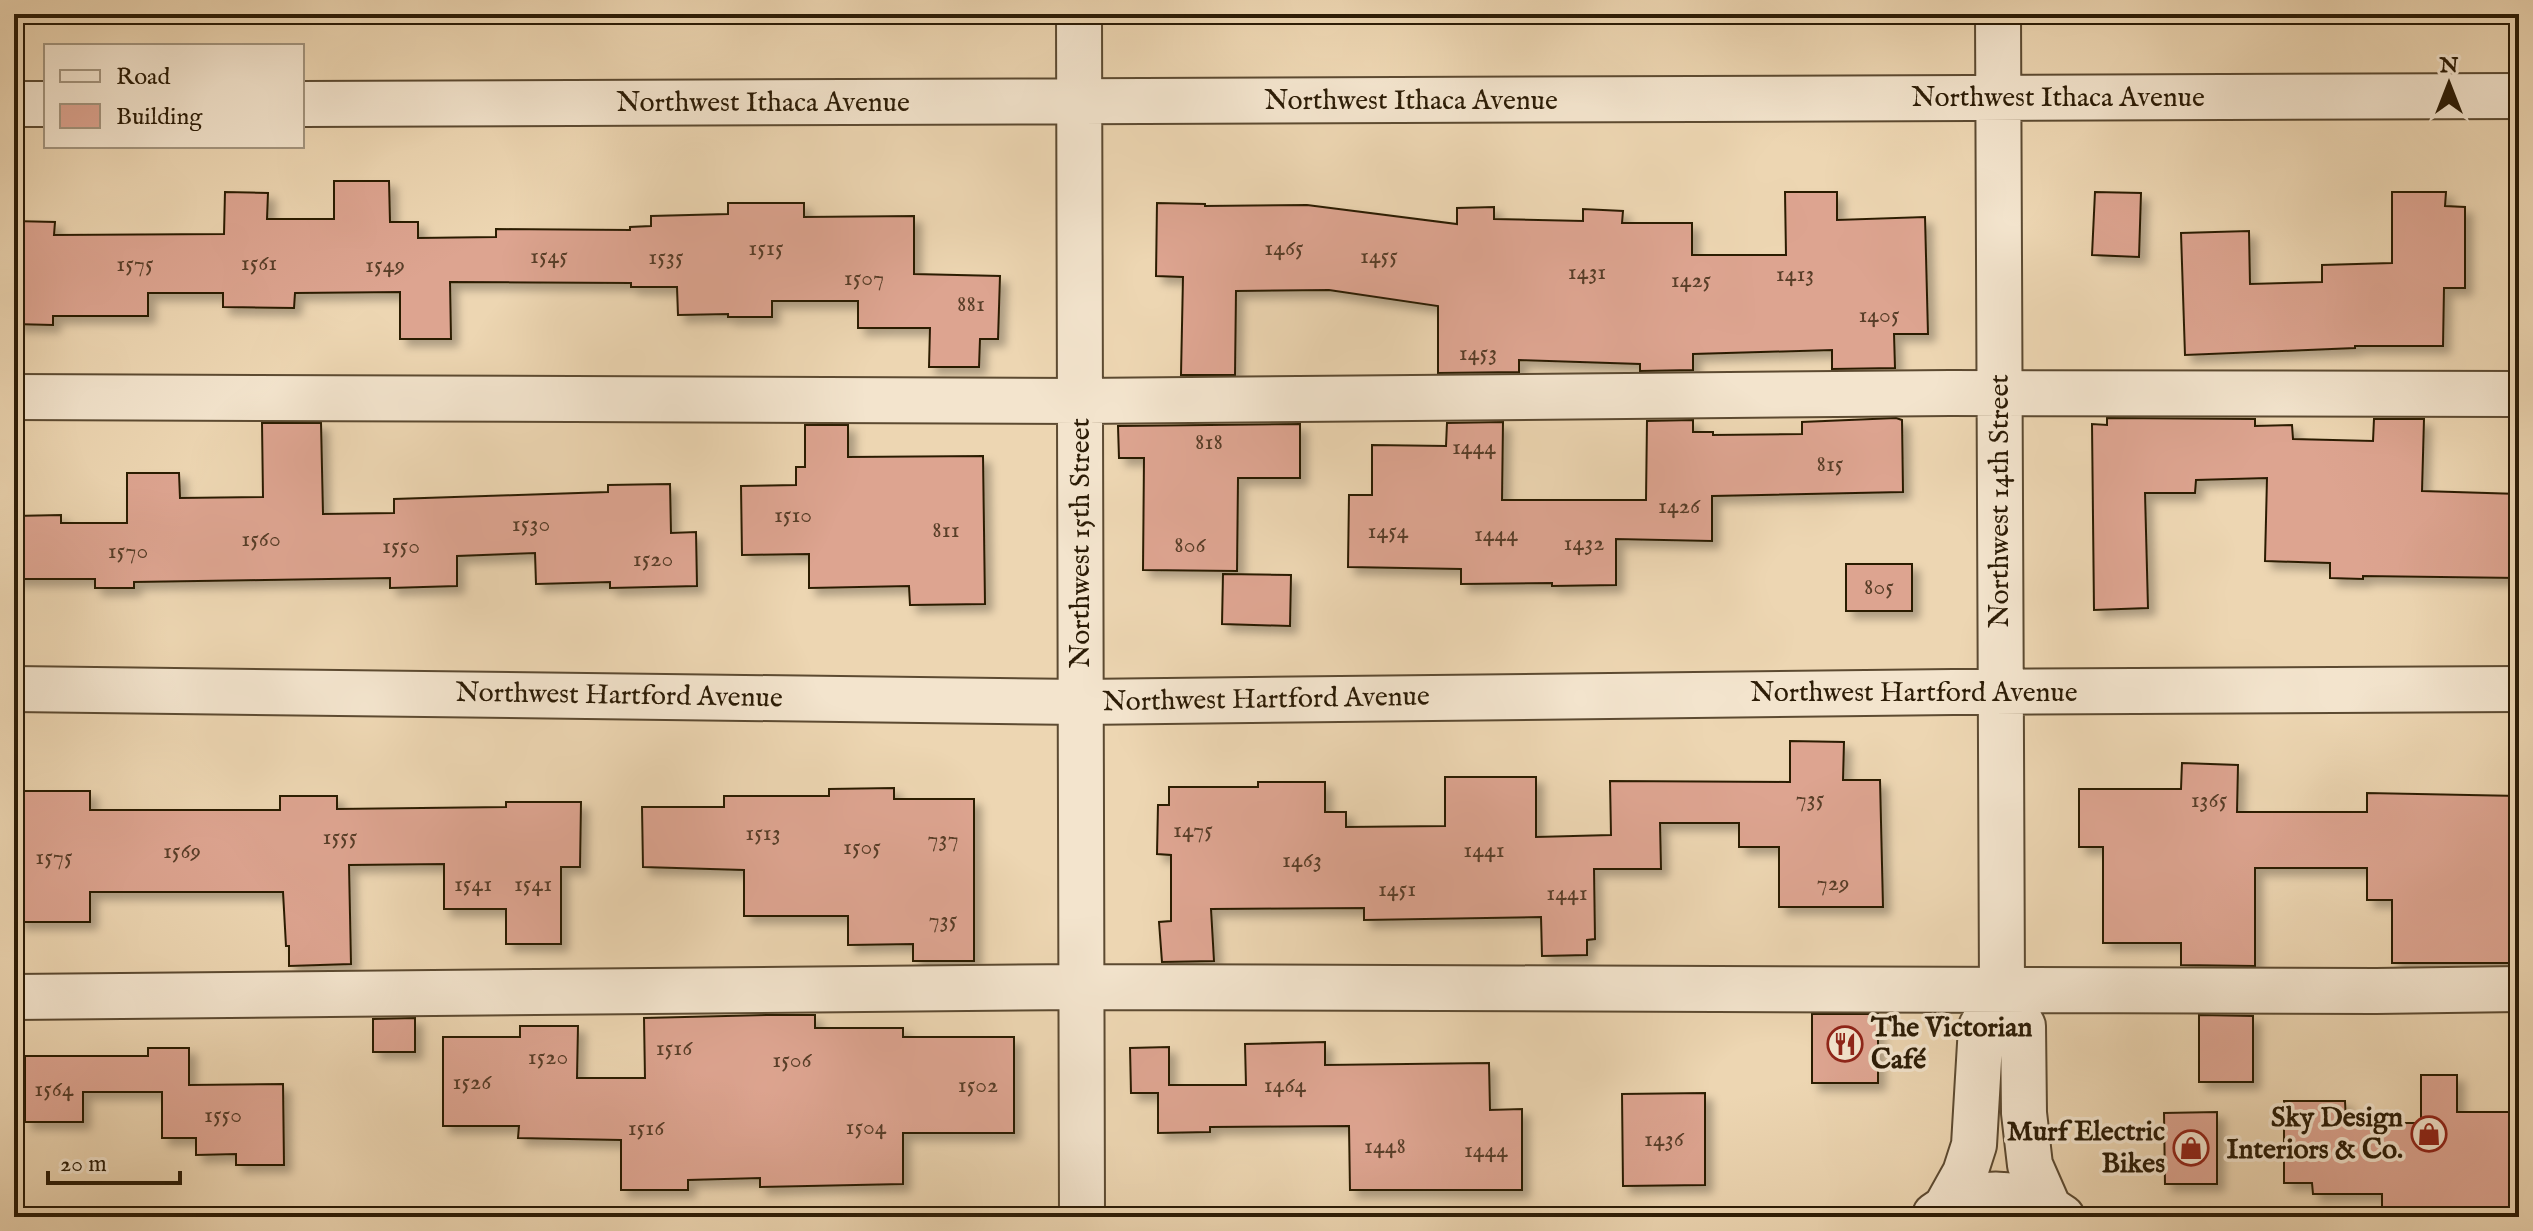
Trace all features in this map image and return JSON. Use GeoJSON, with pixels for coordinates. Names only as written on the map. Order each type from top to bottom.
{"type":"FeatureCollection","features":[{"type":"Feature","properties":{"kind":"street","name":"Northwest 15th Street"},"geometry":{"type":"LineString","coordinates":[[1079,14],[1082,1217]]}},
{"type":"Feature","properties":{"kind":"street","name":"Northwest 14th Street"},"geometry":{"type":"LineString","coordinates":[[1939,1212],[1965,1173],[1974,1145],[1981,1027],[2002,989],[1998,14]]}},
{"type":"Feature","properties":{"kind":"street","name":"Northwest Ithaca Avenue"},"geometry":{"type":"LineString","coordinates":[[304,104],[2519,96]]}},
{"type":"Feature","properties":{"kind":"street"},"geometry":{"type":"LineString","coordinates":[[14,104],[44,104]]}},
{"type":"Feature","properties":{"kind":"street"},"geometry":{"type":"LineString","coordinates":[[14,397],[1081,401],[1999,393],[2519,394]]}},
{"type":"Feature","properties":{"kind":"street","name":"Northwest Hartford Avenue"},"geometry":{"type":"LineString","coordinates":[[14,689],[1081,702],[2519,689]]}},
{"type":"Feature","properties":{"kind":"street"},"geometry":{"type":"LineString","coordinates":[[14,997],[1081,987],[2519,989]]}},
{"type":"Feature","properties":{"kind":"street","name":"Northwest 14th Street"},"geometry":{"type":"LineString","coordinates":[[2002,989],[2023,1026],[2024,1113],[2030,1165],[2055,1212]]}},
{"type":"Feature","properties":{"kind":"street"},"geometry":{"type":"LineString","coordinates":[[1939,1212],[1971,1197],[1997,1193],[2023,1197],[2055,1212]]}},
{"type":"Feature","properties":{"kind":"building"},"geometry":{"type":"Polygon","coordinates":[[[334,181],[389,181],[390,222],[418,222],[418,238],[496,237],[496,229],[630,230],[630,227],[651,226],[651,216],[728,214],[728,203],[804,203],[804,217],[914,216],[914,274],[1000,276],[998,339],[980,339],[979,367],[929,367],[930,328],[858,328],[858,301],[772,301],[772,317],[678,315],[677,287],[631,287],[631,283],[450,282],[451,339],[400,339],[400,292],[295,293],[294,308],[223,307],[223,293],[148,293],[148,316],[53,316],[53,325],[14,324],[14,221],[55,222],[54,235],[224,234],[225,192],[268,193],[267,219],[334,219],[334,181]]]}},
{"type":"Feature","properties":{"kind":"building"},"geometry":{"type":"Polygon","coordinates":[[[1785,192],[1837,192],[1837,220],[1925,217],[1928,334],[1894,334],[1895,368],[1832,369],[1832,350],[1693,354],[1693,370],[1640,371],[1640,364],[1519,360],[1519,372],[1438,373],[1438,306],[1329,290],[1236,291],[1235,375],[1181,375],[1183,277],[1156,276],[1157,203],[1307,205],[1457,224],[1457,208],[1494,207],[1494,219],[1583,221],[1583,209],[1623,211],[1622,223],[1692,223],[1692,255],[1786,255],[1785,192]]]}},
{"type":"Feature","properties":{"kind":"building"},"geometry":{"type":"Polygon","coordinates":[[[2095,192],[2141,193],[2139,257],[2092,255],[2095,192]]]}},
{"type":"Feature","properties":{"kind":"building"},"geometry":{"type":"Polygon","coordinates":[[[2392,192],[2446,192],[2445,206],[2465,207],[2465,288],[2444,288],[2443,346],[2355,346],[2185,355],[2181,233],[2249,231],[2250,284],[2322,282],[2322,265],[2392,263],[2392,192]]]}},
{"type":"Feature","properties":{"kind":"building"},"geometry":{"type":"Polygon","coordinates":[[[2107,418],[2255,419],[2255,426],[2292,425],[2293,439],[2373,441],[2374,419],[2424,419],[2422,491],[2519,494],[2519,578],[2330,578],[2330,563],[2265,561],[2267,478],[2196,480],[2195,493],[2145,493],[2148,608],[2094,610],[2092,424],[2107,425],[2107,418]]]}},
{"type":"Feature","properties":{"kind":"building"},"geometry":{"type":"Polygon","coordinates":[[[1693,420],[1693,432],[1713,432],[1713,435],[1802,434],[1802,422],[1902,420],[1903,492],[1712,496],[1712,541],[1616,539],[1616,585],[1461,584],[1461,569],[1348,567],[1349,495],[1372,495],[1372,445],[1446,446],[1447,423],[1503,422],[1502,500],[1646,500],[1647,421],[1693,420]]]}},
{"type":"Feature","properties":{"kind":"building"},"geometry":{"type":"Polygon","coordinates":[[[262,423],[321,423],[323,514],[394,513],[394,499],[608,492],[608,485],[670,484],[671,533],[696,532],[697,586],[610,588],[610,582],[536,584],[535,553],[457,556],[457,586],[390,588],[390,578],[134,582],[134,588],[95,588],[95,579],[14,579],[14,516],[61,515],[61,523],[127,523],[127,473],[179,473],[180,498],[263,497],[262,423]]]}},
{"type":"Feature","properties":{"kind":"building"},"geometry":{"type":"Polygon","coordinates":[[[1300,424],[1300,478],[1238,478],[1237,571],[1143,570],[1144,458],[1119,458],[1118,426],[1300,424]]]}},
{"type":"Feature","properties":{"kind":"building"},"geometry":{"type":"Polygon","coordinates":[[[805,425],[848,425],[848,457],[983,456],[985,604],[910,605],[909,586],[809,588],[809,554],[742,555],[741,486],[796,485],[796,467],[805,467],[805,425]]]}},
{"type":"Feature","properties":{"kind":"building"},"geometry":{"type":"Polygon","coordinates":[[[1846,564],[1912,564],[1912,611],[1846,611],[1846,564]]]}},
{"type":"Feature","properties":{"kind":"building"},"geometry":{"type":"Polygon","coordinates":[[[1223,574],[1291,575],[1290,626],[1222,624],[1223,574]]]}},
{"type":"Feature","properties":{"kind":"building"},"geometry":{"type":"Polygon","coordinates":[[[1790,741],[1844,742],[1843,780],[1880,780],[1883,907],[1779,907],[1779,847],[1739,847],[1739,823],[1660,823],[1661,869],[1594,869],[1595,939],[1587,940],[1587,955],[1542,956],[1541,917],[1364,920],[1364,908],[1211,909],[1214,961],[1162,962],[1159,922],[1171,921],[1171,855],[1157,854],[1158,805],[1169,805],[1169,787],[1258,787],[1258,782],[1325,782],[1325,812],[1346,812],[1346,827],[1445,826],[1445,777],[1536,777],[1536,837],[1611,835],[1610,781],[1790,782],[1790,741]]]}},
{"type":"Feature","properties":{"kind":"building"},"geometry":{"type":"Polygon","coordinates":[[[2182,763],[2238,765],[2237,812],[2367,812],[2367,793],[2519,796],[2519,963],[2392,963],[2392,900],[2367,900],[2367,868],[2255,868],[2255,966],[2181,965],[2181,943],[2103,943],[2103,847],[2079,847],[2079,789],[2181,789],[2182,763]]]}},
{"type":"Feature","properties":{"kind":"building"},"geometry":{"type":"Polygon","coordinates":[[[894,788],[894,799],[974,799],[974,961],[913,961],[913,944],[848,945],[848,916],[744,916],[744,870],[643,867],[642,807],[724,807],[724,796],[829,796],[829,789],[894,788]]]}},
{"type":"Feature","properties":{"kind":"building"},"geometry":{"type":"Polygon","coordinates":[[[18,791],[90,791],[90,810],[280,810],[280,796],[337,796],[337,809],[506,807],[506,802],[581,802],[580,867],[561,867],[561,944],[506,944],[506,909],[444,909],[444,864],[349,865],[351,964],[289,966],[283,892],[90,892],[90,922],[18,922],[18,791]]]}},
{"type":"Feature","properties":{"kind":"building","name":"The Victorian Café"},"geometry":{"type":"Polygon","coordinates":[[[1812,1014],[1878,1014],[1878,1083],[1812,1083],[1812,1014]]]}},
{"type":"Feature","properties":{"kind":"building"},"geometry":{"type":"Polygon","coordinates":[[[815,1015],[815,1028],[903,1028],[903,1037],[1014,1037],[1014,1133],[903,1133],[903,1184],[760,1187],[760,1178],[688,1180],[688,1190],[621,1190],[621,1140],[518,1138],[519,1126],[443,1126],[443,1037],[520,1037],[520,1026],[578,1026],[577,1078],[645,1078],[644,1018],[815,1015]]]}},
{"type":"Feature","properties":{"kind":"building"},"geometry":{"type":"Polygon","coordinates":[[[2199,1015],[2253,1016],[2253,1082],[2199,1082],[2199,1015]]]}},
{"type":"Feature","properties":{"kind":"building"},"geometry":{"type":"Polygon","coordinates":[[[415,1018],[415,1052],[373,1052],[373,1019],[415,1018]]]}},
{"type":"Feature","properties":{"kind":"building"},"geometry":{"type":"Polygon","coordinates":[[[1325,1042],[1325,1065],[1489,1063],[1490,1110],[1522,1109],[1522,1190],[1350,1190],[1349,1126],[1210,1127],[1210,1132],[1158,1133],[1158,1093],[1131,1093],[1130,1048],[1169,1047],[1169,1085],[1246,1085],[1245,1044],[1325,1042]]]}},
{"type":"Feature","properties":{"kind":"building"},"geometry":{"type":"Polygon","coordinates":[[[148,1048],[189,1048],[189,1085],[283,1084],[284,1165],[236,1165],[236,1154],[196,1155],[196,1138],[162,1138],[162,1092],[83,1092],[83,1122],[25,1122],[25,1056],[148,1056],[148,1048]]]}},
{"type":"Feature","properties":{"kind":"building"},"geometry":{"type":"Polygon","coordinates":[[[2421,1075],[2457,1075],[2457,1112],[2513,1112],[2513,1124],[2519,1124],[2519,1180],[2509,1180],[2509,1209],[2457,1210],[2457,1214],[2382,1214],[2382,1194],[2313,1194],[2312,1183],[2284,1183],[2284,1101],[2345,1101],[2346,1123],[2421,1123],[2421,1075]]]}},
{"type":"Feature","properties":{"kind":"building"},"geometry":{"type":"Polygon","coordinates":[[[1705,1093],[1705,1185],[1623,1186],[1622,1094],[1705,1093]]]}},
{"type":"Feature","properties":{"kind":"building","name":"Murf Electric Bikes"},"geometry":{"type":"Polygon","coordinates":[[[2217,1112],[2217,1184],[2165,1184],[2164,1113],[2217,1112]]]}},
{"type":"Feature","properties":{"kind":"place","name":"The Victorian Café"},"geometry":{"type":"Point","coordinates":[1845,1044]}},
{"type":"Feature","properties":{"kind":"place","name":"Sky Design Interiors & Co."},"geometry":{"type":"Point","coordinates":[2429,1134]}},
{"type":"Feature","properties":{"kind":"place","name":"Murf Electric Bikes"},"geometry":{"type":"Point","coordinates":[2191,1148]}}]}
